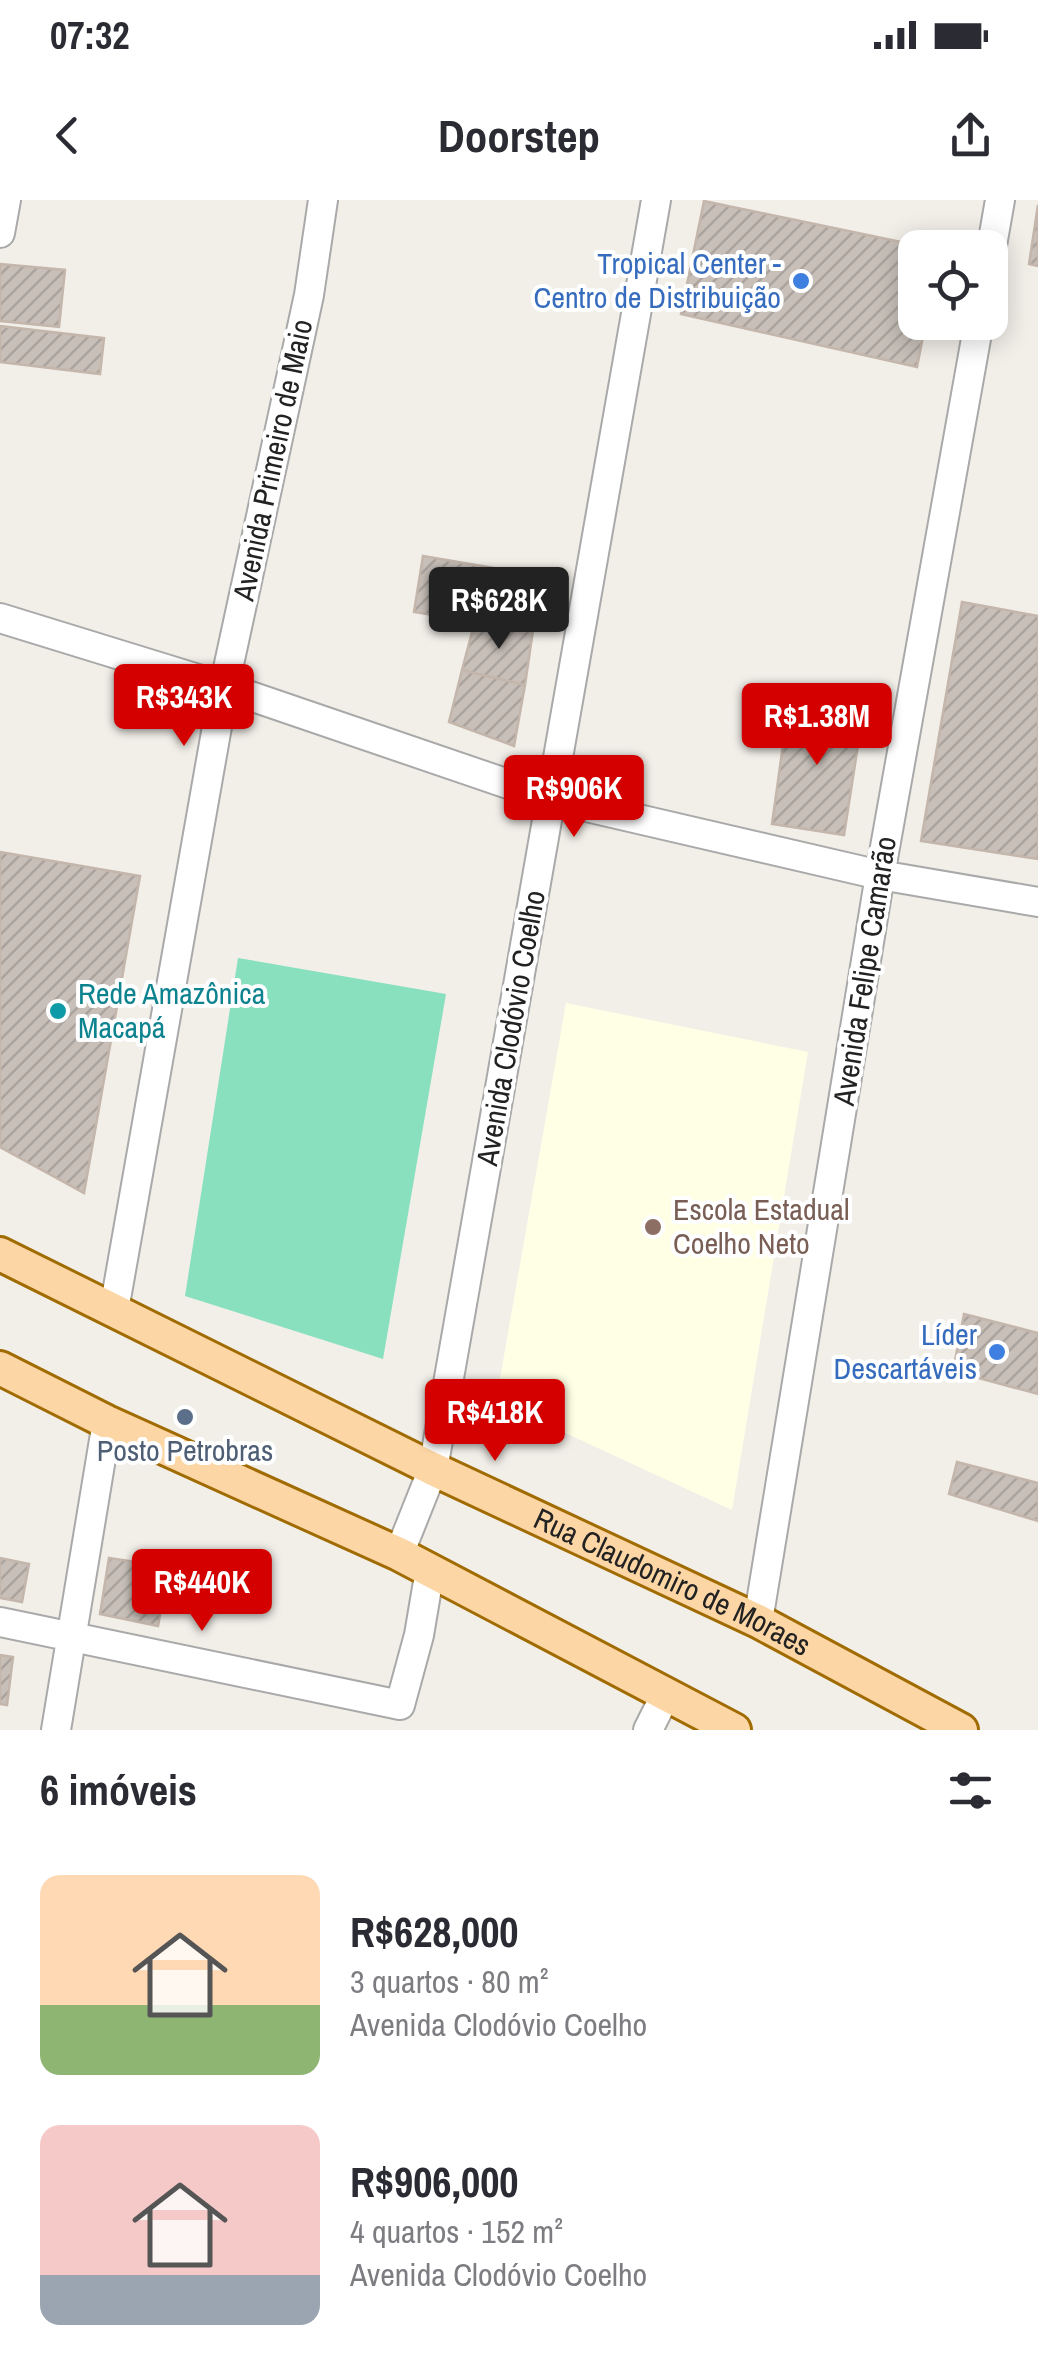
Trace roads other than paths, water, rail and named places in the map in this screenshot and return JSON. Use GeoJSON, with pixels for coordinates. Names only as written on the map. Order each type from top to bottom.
{"type":"FeatureCollection","features":[{"type":"Feature","properties":{"kind":"main road","name":"Rua Claudomiro de Moraes"},"geometry":{"type":"LineString","coordinates":[[0,1254],[434,1470],[758,1622],[961,1730]]}},
{"type":"Feature","properties":{"kind":"main road"},"geometry":{"type":"LineString","coordinates":[[0,1368],[108,1422],[399,1554],[734,1730]]}},
{"type":"Feature","properties":{"kind":"street"},"geometry":{"type":"LineString","coordinates":[[0,233],[6,200]]}},
{"type":"Feature","properties":{"kind":"street","name":"Avenida Primeiro de Maio"},"geometry":{"type":"LineString","coordinates":[[114,1310],[224,687],[309,295],[323,200]]}},
{"type":"Feature","properties":{"kind":"street","name":"Avenida Clodóvio Coelho"},"geometry":{"type":"LineString","coordinates":[[399,1554],[434,1470],[656,200]]}},
{"type":"Feature","properties":{"kind":"street"},"geometry":{"type":"LineString","coordinates":[[995,230],[1000,200]]}},
{"type":"Feature","properties":{"kind":"street","name":"Avenida Felipe Camarão"},"geometry":{"type":"LineString","coordinates":[[758,1622],[880,875],[976,340]]}},
{"type":"Feature","properties":{"kind":"street"},"geometry":{"type":"LineString","coordinates":[[0,618],[224,687],[552,799],[880,875],[1038,902]]}},
{"type":"Feature","properties":{"kind":"street"},"geometry":{"type":"LineString","coordinates":[[56,1730],[108,1422]]}},
{"type":"Feature","properties":{"kind":"street"},"geometry":{"type":"LineString","coordinates":[[0,1622],[400,1705],[430,1570]]}},
{"type":"Feature","properties":{"kind":"street"},"geometry":{"type":"LineString","coordinates":[[648,1730],[666,1694]]}},
{"type":"Feature","properties":{"kind":"place","name":"Tropical Center - Centro de Distribuição"},"geometry":{"type":"Point","coordinates":[801,281]}},
{"type":"Feature","properties":{"kind":"place","name":"Rede Amazônica Macapá"},"geometry":{"type":"Point","coordinates":[58,1011]}},
{"type":"Feature","properties":{"kind":"place","name":"Escola Estadual Coelho Neto"},"geometry":{"type":"Point","coordinates":[653,1227]}},
{"type":"Feature","properties":{"kind":"place","name":"Líder Descartáveis"},"geometry":{"type":"Point","coordinates":[997,1352]}},
{"type":"Feature","properties":{"kind":"place","name":"Posto Petrobras"},"geometry":{"type":"Point","coordinates":[185,1417]}}]}
